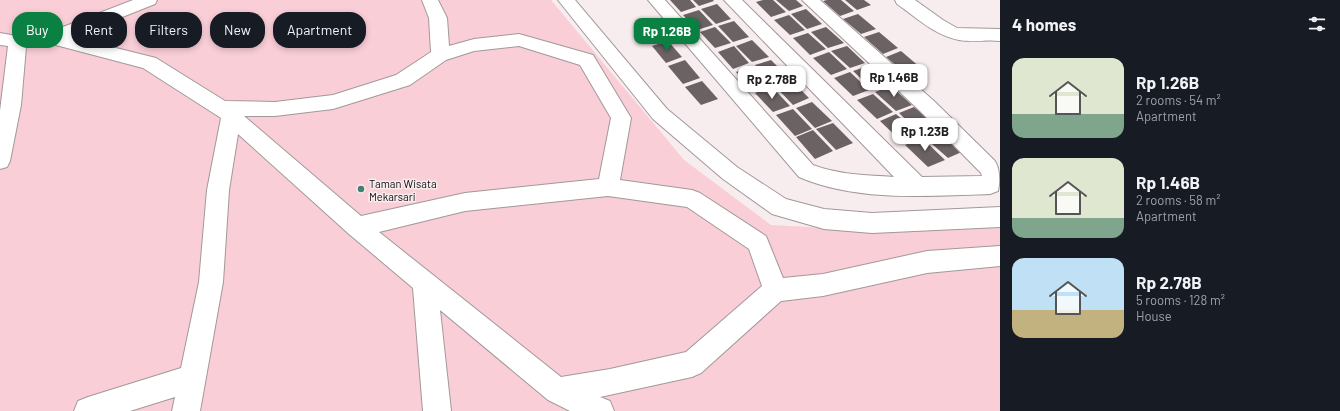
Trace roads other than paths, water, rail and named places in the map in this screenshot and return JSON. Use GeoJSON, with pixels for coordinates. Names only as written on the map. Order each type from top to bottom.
{"type":"FeatureCollection","features":[{"type":"Feature","properties":{"kind":"street"},"geometry":{"type":"LineString","coordinates":[[63,34],[149,0]]}},
{"type":"Feature","properties":{"kind":"street"},"geometry":{"type":"LineString","coordinates":[[430,0],[438,18],[440,55]]}},
{"type":"Feature","properties":{"kind":"street"},"geometry":{"type":"LineString","coordinates":[[566,0],[660,114],[730,173],[780,207],[824,219],[872,223],[1000,217]]}},
{"type":"Feature","properties":{"kind":"street"},"geometry":{"type":"LineString","coordinates":[[656,0],[806,171],[842,183],[917,186],[990,185],[993,180],[992,173],[988,167],[927,106],[810,0]]}},
{"type":"Feature","properties":{"kind":"street"},"geometry":{"type":"LineString","coordinates":[[732,0],[917,186]]}},
{"type":"Feature","properties":{"kind":"street"},"geometry":{"type":"LineString","coordinates":[[903,0],[941,27],[951,32],[960,34],[1000,36]]}},
{"type":"Feature","properties":{"kind":"street"},"geometry":{"type":"LineString","coordinates":[[0,161],[12,105],[9,40]]}},
{"type":"Feature","properties":{"kind":"street"},"geometry":{"type":"LineString","coordinates":[[226,112],[275,109],[333,102],[403,80],[440,55],[474,44],[519,40],[587,60],[621,118],[608,187]]}},
{"type":"Feature","properties":{"kind":"street"},"geometry":{"type":"LineString","coordinates":[[63,41],[149,64],[226,112],[357,228],[557,391],[600,411]]}},
{"type":"Feature","properties":{"kind":"street"},"geometry":{"type":"LineString","coordinates":[[186,411],[211,282],[226,112]]}},
{"type":"Feature","properties":{"kind":"street"},"geometry":{"type":"LineString","coordinates":[[357,228],[465,202],[608,187],[692,199],[758,244],[775,290]]}},
{"type":"Feature","properties":{"kind":"street"},"geometry":{"type":"LineString","coordinates":[[557,391],[610,382],[692,364],[775,290],[823,284],[927,262],[1000,256]]}},
{"type":"Feature","properties":{"kind":"street"},"geometry":{"type":"LineString","coordinates":[[425,283],[437,411]]}},
{"type":"Feature","properties":{"kind":"street"},"geometry":{"type":"LineString","coordinates":[[88,411],[192,378]]}},
{"type":"Feature","properties":{"kind":"place","name":"Taman Wisata Mekarsari"},"geometry":{"type":"Point","coordinates":[361,189]}}]}
